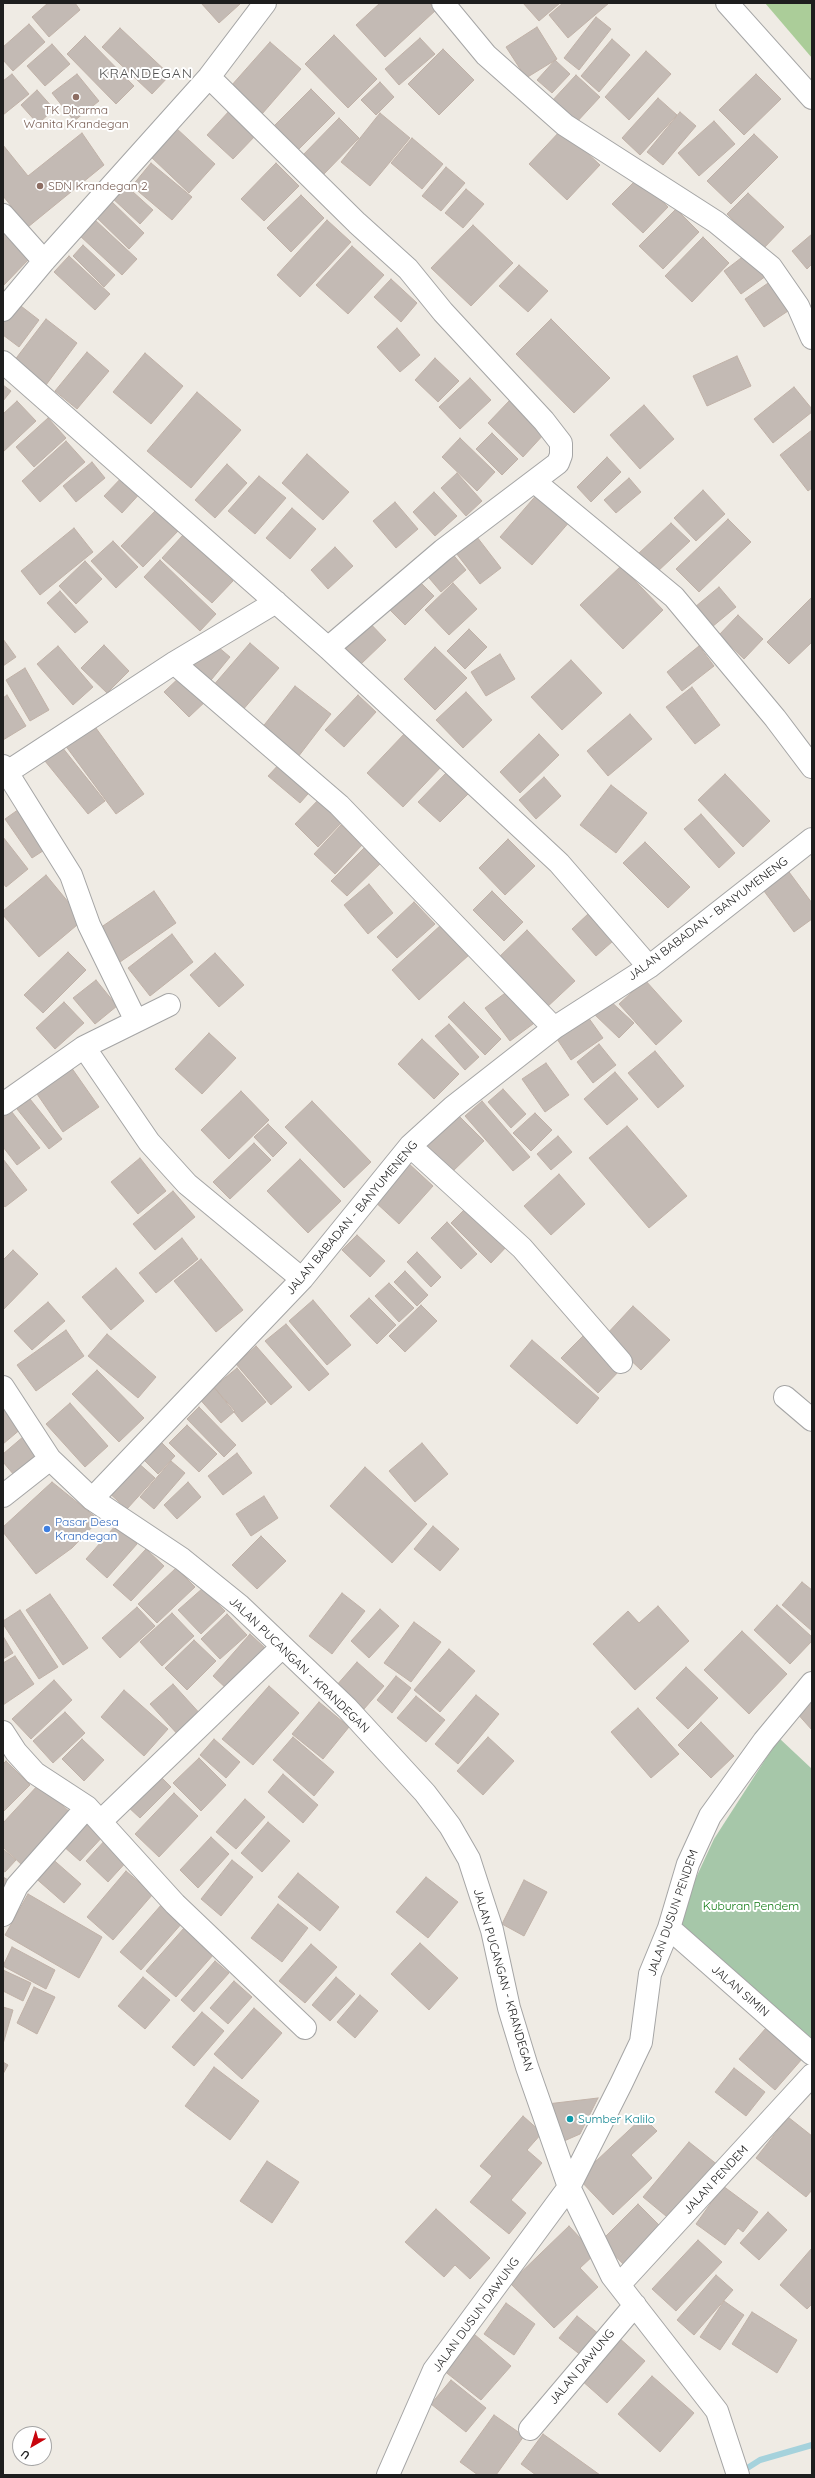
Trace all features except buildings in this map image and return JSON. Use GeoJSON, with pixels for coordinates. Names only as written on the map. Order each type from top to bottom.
{"type":"FeatureCollection","features":[{"type":"Feature","properties":{"kind":"street"},"geometry":{"type":"LineString","coordinates":[[3,310],[44,261],[208,77],[265,3]]}},
{"type":"Feature","properties":{"kind":"street"},"geometry":{"type":"LineString","coordinates":[[443,3],[486,55],[564,125],[716,222],[770,267],[798,306],[812,338]]}},
{"type":"Feature","properties":{"kind":"street"},"geometry":{"type":"LineString","coordinates":[[727,3],[812,98]]}},
{"type":"Feature","properties":{"kind":"street"},"geometry":{"type":"LineString","coordinates":[[208,77],[357,223],[408,269],[443,312],[544,421],[561,443],[561,454],[558,463],[535,482],[443,550],[328,648]]}},
{"type":"Feature","properties":{"kind":"street"},"geometry":{"type":"LineString","coordinates":[[3,215],[44,261]]}},
{"type":"Feature","properties":{"kind":"street"},"geometry":{"type":"LineString","coordinates":[[3,362],[328,648],[558,863],[650,967]]}},
{"type":"Feature","properties":{"kind":"street"},"geometry":{"type":"LineString","coordinates":[[535,482],[674,598],[775,718],[812,766]]}},
{"type":"Feature","properties":{"kind":"street"},"geometry":{"type":"LineString","coordinates":[[136,1021],[89,925],[71,875],[4,771],[174,663],[276,602]]}},
{"type":"Feature","properties":{"kind":"street"},"geometry":{"type":"LineString","coordinates":[[174,663],[340,805],[554,1028]]}},
{"type":"Feature","properties":{"kind":"street","name":"JALAN BABADAN - BANYUMENENG"},"geometry":{"type":"LineString","coordinates":[[92,1499],[302,1278],[410,1146],[453,1106],[554,1028],[650,967],[812,839]]}},
{"type":"Feature","properties":{"kind":"street"},"geometry":{"type":"LineString","coordinates":[[3,1104],[84,1047],[169,1005]]}},
{"type":"Feature","properties":{"kind":"street"},"geometry":{"type":"LineString","coordinates":[[84,1047],[149,1142],[182,1179],[302,1278]]}},
{"type":"Feature","properties":{"kind":"street"},"geometry":{"type":"LineString","coordinates":[[410,1146],[522,1248],[621,1362]]}},
{"type":"Feature","properties":{"kind":"street","name":"JALAN PUCANGAN - KRANDEGAN"},"geometry":{"type":"LineString","coordinates":[[3,1387],[50,1459],[92,1499],[182,1559],[239,1605],[347,1708],[425,1793],[450,1826],[468,1859],[492,1930],[509,2008],[526,2067],[569,2187],[612,2276],[691,2380],[717,2411],[738,2475]]}},
{"type":"Feature","properties":{"kind":"street"},"geometry":{"type":"LineString","coordinates":[[785,1397],[812,1420]]}},
{"type":"Feature","properties":{"kind":"street"},"geometry":{"type":"LineString","coordinates":[[3,1496],[50,1459]]}},
{"type":"Feature","properties":{"kind":"street"},"geometry":{"type":"LineString","coordinates":[[3,1915],[17,1886],[94,1814],[282,1647]]}},
{"type":"Feature","properties":{"kind":"street","name":"JALAN DUSUN PENDEM"},"geometry":{"type":"LineString","coordinates":[[569,2187],[641,2042],[650,1974],[668,1928],[688,1864],[710,1816],[764,1741],[812,1683]]}},
{"type":"Feature","properties":{"kind":"street"},"geometry":{"type":"LineString","coordinates":[[3,1732],[16,1752],[35,1773],[94,1814],[175,1904],[305,2028]]}},
{"type":"Feature","properties":{"kind":"street","name":"JALAN SIMIN"},"geometry":{"type":"LineString","coordinates":[[668,1928],[812,2054]]}},
{"type":"Feature","properties":{"kind":"street","name":"JALAN PENDEM"},"geometry":{"type":"LineString","coordinates":[[619,2285],[812,2075]]}},
{"type":"Feature","properties":{"kind":"street","name":"JALAN DUSUN DAWUNG"},"geometry":{"type":"LineString","coordinates":[[388,2475],[434,2370],[569,2187]]}},
{"type":"Feature","properties":{"kind":"street","name":"JALAN DAWUNG"},"geometry":{"type":"LineString","coordinates":[[530,2429],[634,2305]]}},
{"type":"Feature","properties":{"kind":"green space"},"geometry":{"type":"Polygon","coordinates":[[[765,3],[812,3],[812,58],[765,3]]]}},
{"type":"Feature","properties":{"kind":"green space","name":"Kuburan Pendem"},"geometry":{"type":"Polygon","coordinates":[[[779,1738],[812,1769],[812,2041],[675,1923],[714,1839],[779,1738]]]}},
{"type":"Feature","properties":{"kind":"waterway"},"geometry":{"type":"LineString","coordinates":[[741,2472],[760,2460],[812,2445]]}},
{"type":"Feature","properties":{"kind":"place","name":"TK Dharma Wanita Krandegan"},"geometry":{"type":"Point","coordinates":[76,97]}},
{"type":"Feature","properties":{"kind":"place","name":"SDN Krandegan 2"},"geometry":{"type":"Point","coordinates":[40,186]}},
{"type":"Feature","properties":{"kind":"place","name":"Pasar Desa Krandegan"},"geometry":{"type":"Point","coordinates":[47,1529]}},
{"type":"Feature","properties":{"kind":"place","name":"Sumber Kalilo"},"geometry":{"type":"Point","coordinates":[570,2119]}},
{"type":"Feature","properties":{"kind":"district","name":"KRANDEGAN"},"geometry":{"type":"Point","coordinates":[146,74]}}]}
